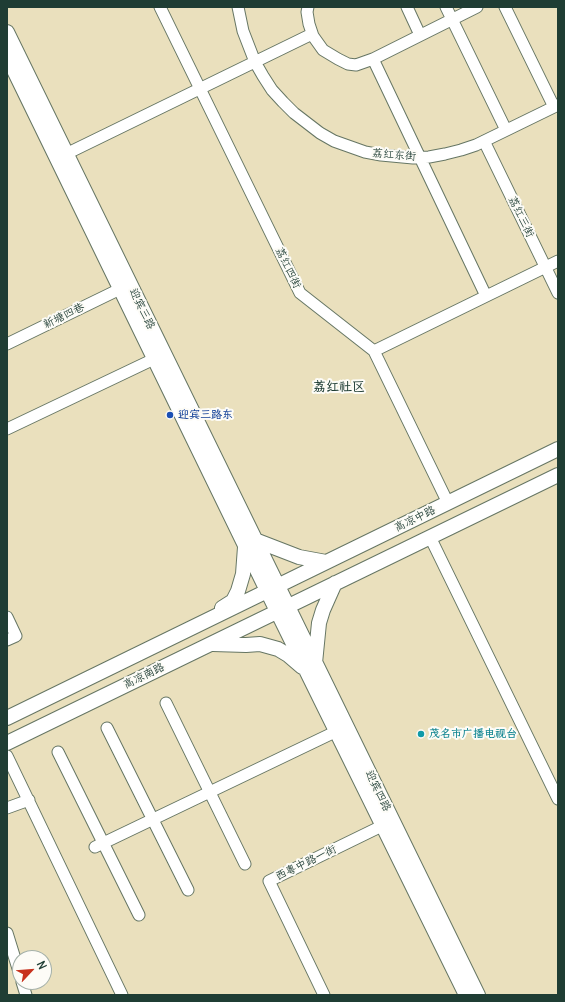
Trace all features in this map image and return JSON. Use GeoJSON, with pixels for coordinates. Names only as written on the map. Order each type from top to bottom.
{"type":"FeatureCollection","features":[{"type":"Feature","properties":{"kind":"main road","name":"迎宾三路"},"geometry":{"type":"LineString","coordinates":[[7,32],[277,599]]}},
{"type":"Feature","properties":{"kind":"main road","name":"迎宾三路"},"geometry":{"type":"LineString","coordinates":[[7,56],[154,359],[250,542]]}},
{"type":"Feature","properties":{"kind":"main road","name":"高凉中路"},"geometry":{"type":"LineString","coordinates":[[277,599],[326,562],[558,449]]}},
{"type":"Feature","properties":{"kind":"main road","name":"高凉中路"},"geometry":{"type":"LineString","coordinates":[[277,599],[335,583],[558,475]]}},
{"type":"Feature","properties":{"kind":"main road"},"geometry":{"type":"LineString","coordinates":[[391,530],[401,551]]}},
{"type":"Feature","properties":{"kind":"main road"},"geometry":{"type":"LineString","coordinates":[[202,623],[233,601],[238,591],[243,574],[250,542],[299,557],[326,562]]}},
{"type":"Feature","properties":{"kind":"main road"},"geometry":{"type":"LineString","coordinates":[[211,644],[260,644],[278,649],[311,668],[319,623],[335,583]]}},
{"type":"Feature","properties":{"kind":"main road","name":"高凉南路"},"geometry":{"type":"LineString","coordinates":[[7,718],[202,623],[277,599]]}},
{"type":"Feature","properties":{"kind":"main road","name":"高凉南路"},"geometry":{"type":"LineString","coordinates":[[7,744],[211,644],[277,599]]}},
{"type":"Feature","properties":{"kind":"main road","name":"迎宾四路"},"geometry":{"type":"LineString","coordinates":[[277,599],[388,824],[466,995]]}},
{"type":"Feature","properties":{"kind":"main road"},"geometry":{"type":"LineString","coordinates":[[136,655],[146,676]]}},
{"type":"Feature","properties":{"kind":"main road","name":"迎宾四路"},"geometry":{"type":"LineString","coordinates":[[311,668],[336,731],[388,824],[478,995]]}},
{"type":"Feature","properties":{"kind":"street","name":"荔红四街"},"geometry":{"type":"LineString","coordinates":[[160,7],[300,293],[374,351],[448,503]]}},
{"type":"Feature","properties":{"kind":"street","name":"荔红东街"},"geometry":{"type":"LineString","coordinates":[[238,7],[243,31],[255,62],[269,85],[282,102],[320,133],[365,152],[380,156],[420,158],[445,154],[484,141],[556,106]]}},
{"type":"Feature","properties":{"kind":"street"},"geometry":{"type":"LineString","coordinates":[[308,7],[307,12],[312,34],[323,50],[348,64],[356,65],[373,59],[477,7]]}},
{"type":"Feature","properties":{"kind":"street"},"geometry":{"type":"LineString","coordinates":[[407,7],[420,35]]}},
{"type":"Feature","properties":{"kind":"street"},"geometry":{"type":"LineString","coordinates":[[446,7],[506,130]]}},
{"type":"Feature","properties":{"kind":"street"},"geometry":{"type":"LineString","coordinates":[[505,7],[556,106]]}},
{"type":"Feature","properties":{"kind":"street"},"geometry":{"type":"LineString","coordinates":[[66,154],[312,34]]}},
{"type":"Feature","properties":{"kind":"street"},"geometry":{"type":"LineString","coordinates":[[373,59],[486,296]]}},
{"type":"Feature","properties":{"kind":"street","name":"荔红三街"},"geometry":{"type":"LineString","coordinates":[[484,141],[558,292]]}},
{"type":"Feature","properties":{"kind":"street"},"geometry":{"type":"LineString","coordinates":[[374,351],[558,262]]}},
{"type":"Feature","properties":{"kind":"street","name":"新塘四巷"},"geometry":{"type":"LineString","coordinates":[[7,344],[120,289]]}},
{"type":"Feature","properties":{"kind":"street"},"geometry":{"type":"LineString","coordinates":[[7,429],[154,359]]}},
{"type":"Feature","properties":{"kind":"street"},"geometry":{"type":"LineString","coordinates":[[430,537],[558,799]]}},
{"type":"Feature","properties":{"kind":"street"},"geometry":{"type":"LineString","coordinates":[[7,617],[16,636],[7,640]]}},
{"type":"Feature","properties":{"kind":"street"},"geometry":{"type":"LineString","coordinates":[[166,703],[245,864]]}},
{"type":"Feature","properties":{"kind":"street"},"geometry":{"type":"LineString","coordinates":[[107,728],[188,890]]}},
{"type":"Feature","properties":{"kind":"street"},"geometry":{"type":"LineString","coordinates":[[99,845],[336,731]]}},
{"type":"Feature","properties":{"kind":"street"},"geometry":{"type":"LineString","coordinates":[[58,752],[99,845],[139,915]]}},
{"type":"Feature","properties":{"kind":"street"},"geometry":{"type":"LineString","coordinates":[[7,756],[122,995]]}},
{"type":"Feature","properties":{"kind":"street"},"geometry":{"type":"LineString","coordinates":[[7,808],[29,800]]}},
{"type":"Feature","properties":{"kind":"street","name":"西粤中路一街"},"geometry":{"type":"LineString","coordinates":[[324,995],[269,881],[388,824]]}},
{"type":"Feature","properties":{"kind":"street"},"geometry":{"type":"LineString","coordinates":[[7,933],[12,950]]}},
{"type":"Feature","properties":{"kind":"place","name":"迎宾三路东"},"geometry":{"type":"Point","coordinates":[170,415]}},
{"type":"Feature","properties":{"kind":"place","name":"茂名市广播电视台"},"geometry":{"type":"Point","coordinates":[421,734]}},
{"type":"Feature","properties":{"kind":"district","name":"荔红社区"},"geometry":{"type":"Point","coordinates":[339,387]}}]}
